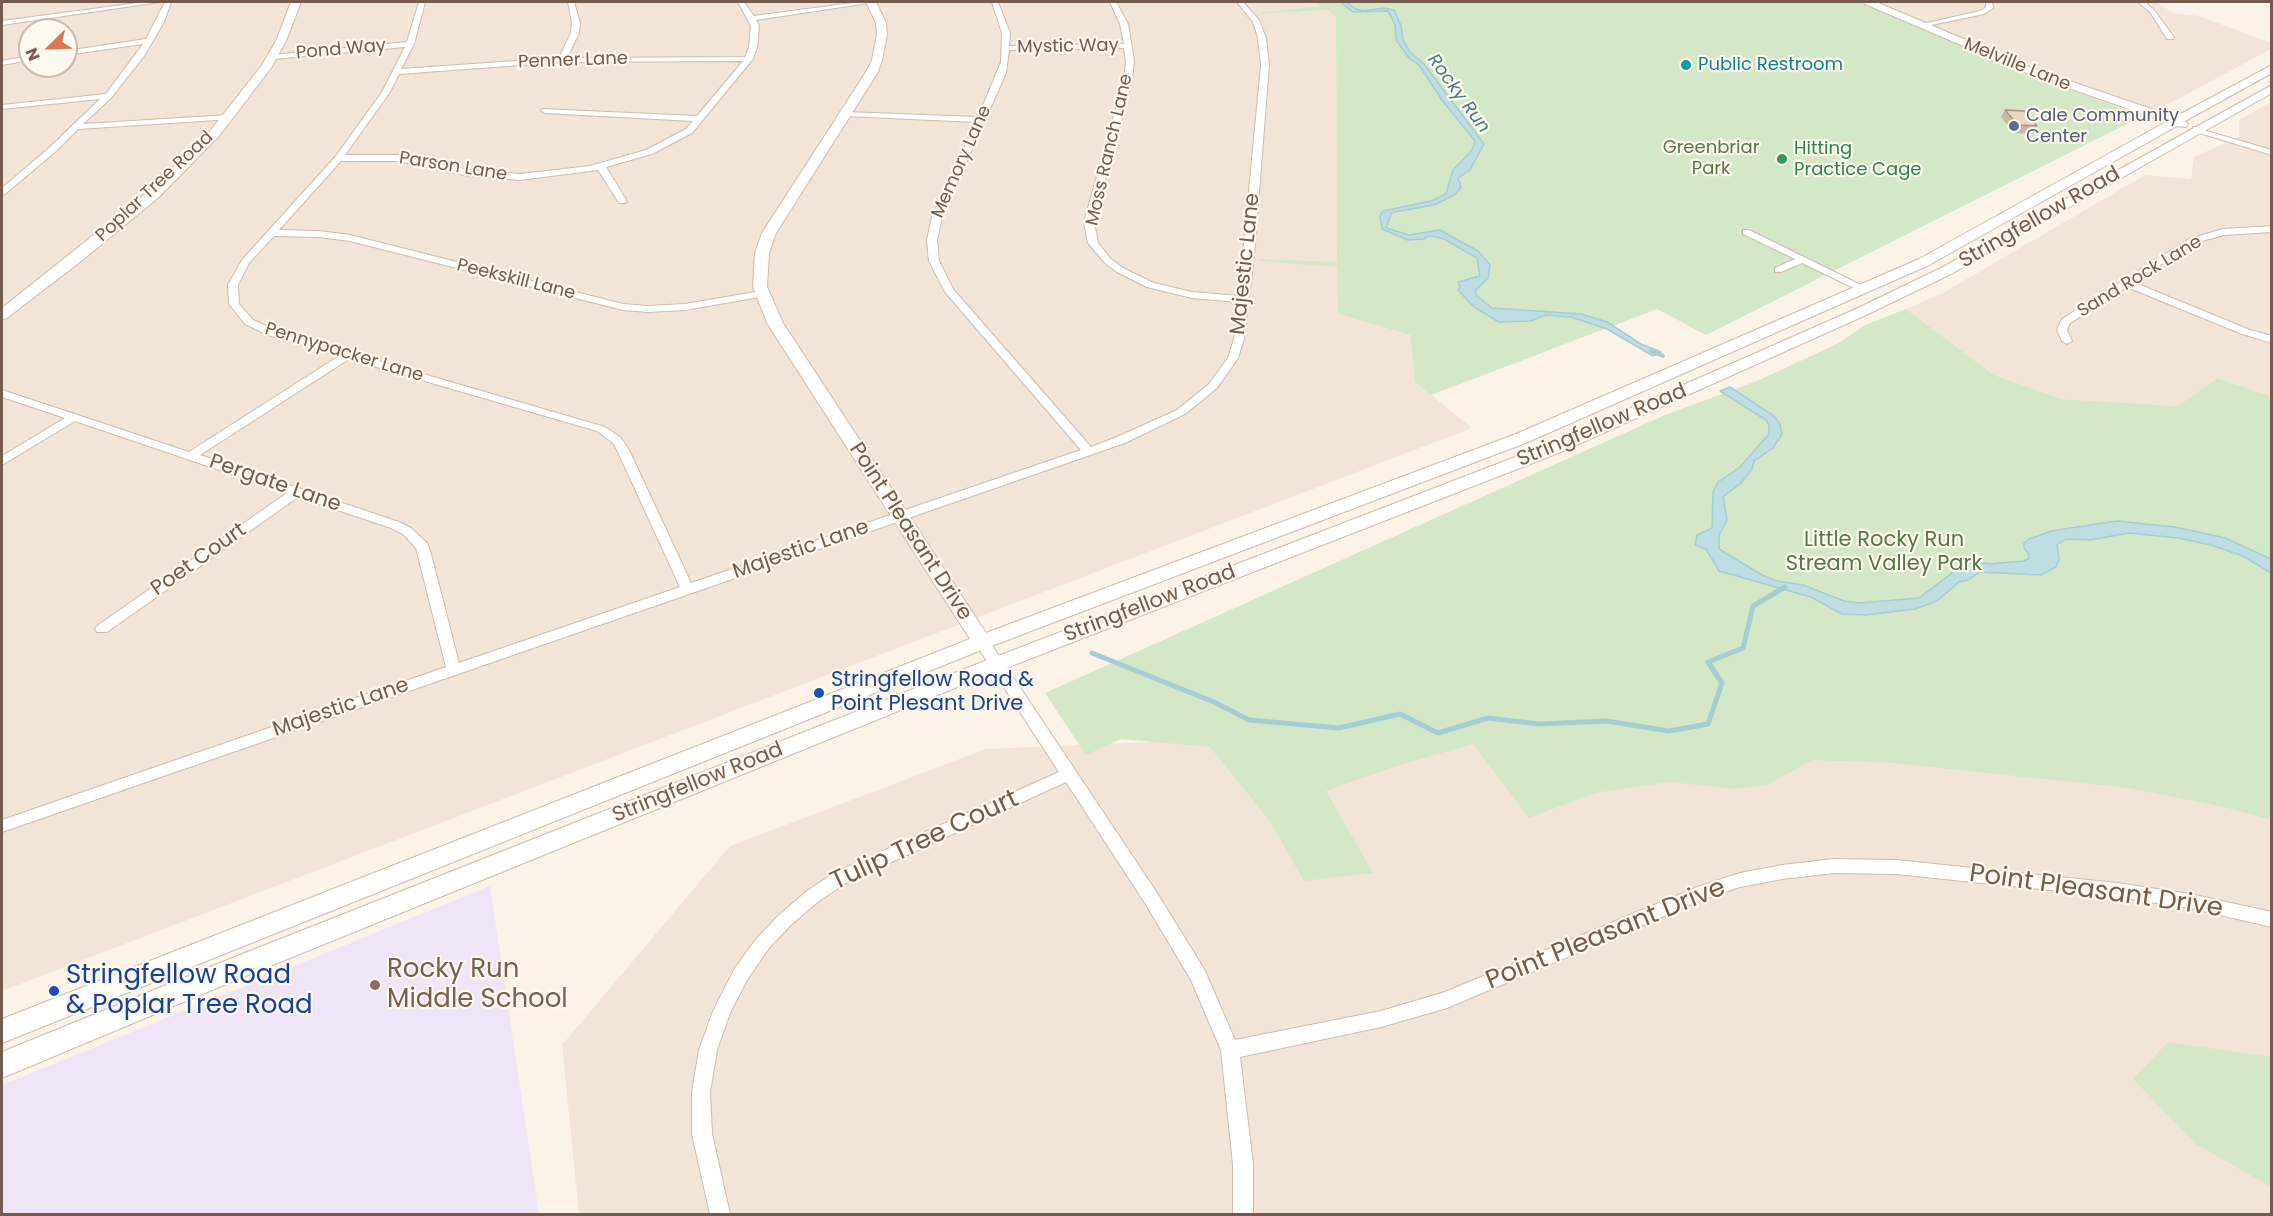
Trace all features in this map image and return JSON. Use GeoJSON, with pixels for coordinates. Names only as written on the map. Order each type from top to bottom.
{"type":"FeatureCollection","features":[{"type":"Feature","properties":{"kind":"main road","name":"Poplar Tree Road"},"geometry":{"type":"LineString","coordinates":[[2,315],[154,194],[229,117],[273,57],[296,2]]}},
{"type":"Feature","properties":{"kind":"main road","name":"Point Pleasant Drive"},"geometry":{"type":"LineString","coordinates":[[871,2],[881,23],[881,48],[872,72],[769,233],[759,266],[761,294],[775,323],[982,642]]}},
{"type":"Feature","properties":{"kind":"main road","name":"Melville Lane"},"geometry":{"type":"LineString","coordinates":[[1869,2],[2059,83],[2196,129]]}},
{"type":"Feature","properties":{"kind":"main road","name":"Stringfellow Road"},"geometry":{"type":"LineString","coordinates":[[2,1031],[982,642],[1522,438],[1864,289],[1955,246],[2271,68]]}},
{"type":"Feature","properties":{"kind":"main road","name":"Stringfellow Road"},"geometry":{"type":"LineString","coordinates":[[2,1065],[249,963],[996,665],[1555,448],[1946,271],[2271,88]]}},
{"type":"Feature","properties":{"kind":"street"},"geometry":{"type":"LineString","coordinates":[[2,23],[157,2]]}},
{"type":"Feature","properties":{"kind":"street"},"geometry":{"type":"LineString","coordinates":[[2,192],[79,127],[108,96],[130,70],[149,41],[168,2]]}},
{"type":"Feature","properties":{"kind":"street","name":"Pennypacker Lane"},"geometry":{"type":"LineString","coordinates":[[422,2],[410,44],[398,72],[375,111],[339,158],[245,262],[236,276],[232,294],[238,311],[249,322],[264,330],[584,423],[612,436],[623,450],[687,589]]}},
{"type":"Feature","properties":{"kind":"street"},"geometry":{"type":"LineString","coordinates":[[561,60],[575,33],[576,22],[571,2]]}},
{"type":"Feature","properties":{"kind":"street"},"geometry":{"type":"LineString","coordinates":[[741,2],[753,18],[871,2]]}},
{"type":"Feature","properties":{"kind":"street","name":"Memory Lane"},"geometry":{"type":"LineString","coordinates":[[995,2],[1002,16],[1007,48],[1002,73],[937,217],[932,240],[934,261],[949,290],[1088,451]]}},
{"type":"Feature","properties":{"kind":"street","name":"Moss Ranch Lane"},"geometry":{"type":"LineString","coordinates":[[1113,2],[1124,24],[1129,45],[1128,80],[1089,222],[1093,243],[1108,261],[1120,270],[1151,285],[1192,295],[1243,299]]}},
{"type":"Feature","properties":{"kind":"street","name":"Majestic Lane"},"geometry":{"type":"LineString","coordinates":[[2,826],[1121,440],[1164,421],[1193,403],[1213,386],[1226,369],[1236,350],[1249,256],[1265,55],[1256,22],[1240,2]]}},
{"type":"Feature","properties":{"kind":"street"},"geometry":{"type":"LineString","coordinates":[[1922,25],[1982,13],[1990,8],[1989,2]]}},
{"type":"Feature","properties":{"kind":"street"},"geometry":{"type":"LineString","coordinates":[[2141,2],[2152,11],[2170,37]]}},
{"type":"Feature","properties":{"kind":"street","name":"Parson Lane"},"geometry":{"type":"LineString","coordinates":[[339,158],[398,158],[469,173],[508,177],[548,175],[601,167],[633,158],[663,146],[689,131],[700,119],[749,59],[756,35],[753,18]]}},
{"type":"Feature","properties":{"kind":"street"},"geometry":{"type":"LineString","coordinates":[[78,51],[149,41]]}},
{"type":"Feature","properties":{"kind":"street","name":"Pond Way"},"geometry":{"type":"LineString","coordinates":[[273,57],[410,44]]}},
{"type":"Feature","properties":{"kind":"street","name":"Mystic Way"},"geometry":{"type":"LineString","coordinates":[[1007,48],[1129,45]]}},
{"type":"Feature","properties":{"kind":"street","name":"Penner Lane"},"geometry":{"type":"LineString","coordinates":[[398,72],[561,60],[749,59]]}},
{"type":"Feature","properties":{"kind":"street"},"geometry":{"type":"LineString","coordinates":[[2,63],[18,60]]}},
{"type":"Feature","properties":{"kind":"street"},"geometry":{"type":"LineString","coordinates":[[2,107],[108,96]]}},
{"type":"Feature","properties":{"kind":"street"},"geometry":{"type":"LineString","coordinates":[[545,111],[700,119]]}},
{"type":"Feature","properties":{"kind":"street"},"geometry":{"type":"LineString","coordinates":[[845,114],[981,120]]}},
{"type":"Feature","properties":{"kind":"street"},"geometry":{"type":"LineString","coordinates":[[79,127],[229,117]]}},
{"type":"Feature","properties":{"kind":"street","name":"Melville Lane"},"geometry":{"type":"LineString","coordinates":[[2196,129],[2271,153]]}},
{"type":"Feature","properties":{"kind":"street"},"geometry":{"type":"LineString","coordinates":[[601,167],[622,201]]}},
{"type":"Feature","properties":{"kind":"street","name":"Sand Rock Lane"},"geometry":{"type":"LineString","coordinates":[[2067,341],[2062,330],[2066,321],[2197,239],[2223,232],[2271,229]]}},
{"type":"Feature","properties":{"kind":"street"},"geometry":{"type":"LineString","coordinates":[[1746,232],[1864,289]]}},
{"type":"Feature","properties":{"kind":"street","name":"Peekskill Lane"},"geometry":{"type":"LineString","coordinates":[[272,233],[319,234],[350,238],[623,307],[670,309],[761,294]]}},
{"type":"Feature","properties":{"kind":"street"},"geometry":{"type":"LineString","coordinates":[[1778,270],[1803,259]]}},
{"type":"Feature","properties":{"kind":"street"},"geometry":{"type":"LineString","coordinates":[[2126,283],[2271,340]]}},
{"type":"Feature","properties":{"kind":"street"},"geometry":{"type":"LineString","coordinates":[[191,456],[348,355]]}},
{"type":"Feature","properties":{"kind":"street","name":"Pergate Lane"},"geometry":{"type":"LineString","coordinates":[[2,393],[395,525],[414,537],[426,554],[453,669]]}},
{"type":"Feature","properties":{"kind":"street"},"geometry":{"type":"LineString","coordinates":[[2,461],[74,417]]}},
{"type":"Feature","properties":{"kind":"street","name":"Poet Court"},"geometry":{"type":"LineString","coordinates":[[102,629],[296,492]]}},
{"type":"Feature","properties":{"kind":"street","name":"Point Pleasant Drive"},"geometry":{"type":"LineString","coordinates":[[982,642],[1188,957],[1230,1050],[1243,1164],[1243,1215]]}},
{"type":"Feature","properties":{"kind":"street","name":"Tulip Tree Court"},"geometry":{"type":"LineString","coordinates":[[720,1215],[702,1134],[701,1092],[708,1050],[722,1011],[741,974],[763,943],[813,896],[840,878],[1069,774]]}},
{"type":"Feature","properties":{"kind":"street","name":"Point Pleasant Drive"},"geometry":{"type":"LineString","coordinates":[[1230,1050],[1382,1019],[1447,1000],[1700,892],[1740,880],[1782,872],[1834,867],[1919,870],[2117,890],[2190,901],[2271,920]]}},
{"type":"Feature","properties":{"kind":"shaded area"},"geometry":{"type":"Polygon","coordinates":[[[2,2],[1315,2],[1321,6],[1260,12],[1262,14],[1327,10],[1336,17],[1338,314],[1410,335],[1415,382],[1472,428],[2,991],[2,2]]]}},
{"type":"Feature","properties":{"kind":"shaded area"},"geometry":{"type":"Polygon","coordinates":[[[1876,2],[2157,2],[2173,13],[2199,16],[2271,43],[2271,49],[2160,108],[2150,109],[2033,69],[1876,2]]]}},
{"type":"Feature","properties":{"kind":"shaded area"},"geometry":{"type":"Polygon","coordinates":[[[2271,102],[2271,396],[2217,378],[2178,406],[2062,399],[1994,375],[1906,309],[1943,293],[2145,175],[2191,179],[2194,157],[2239,137],[2239,120],[2271,102]]]}},
{"type":"Feature","properties":{"kind":"shaded area"},"geometry":{"type":"Polygon","coordinates":[[[2016,705],[2271,769],[2271,1214],[579,1214],[562,1045],[730,846],[986,749],[2016,705]]]}},
{"type":"Feature","properties":{"kind":"shaded area","name":"Rocky Run Middle School"},"geometry":{"type":"Polygon","coordinates":[[[490,886],[539,1214],[2,1214],[2,1085],[490,886]]]}},
{"type":"Feature","properties":{"kind":"green space","name":"Greenbriar Park"},"geometry":{"type":"Polygon","coordinates":[[[1315,2],[1860,2],[2016,70],[2143,116],[1706,335],[1657,309],[1431,395],[1415,382],[1410,335],[1338,314],[1337,267],[1259,261],[1260,259],[1337,262],[1336,17],[1327,10],[1262,14],[1260,12],[1320,6],[1315,2]]]}},
{"type":"Feature","properties":{"kind":"green space","name":"Little Rocky Run Stream Valley Park"},"geometry":{"type":"Polygon","coordinates":[[[1906,309],[1994,375],[2062,399],[2178,406],[2217,378],[2271,396],[2271,820],[2224,807],[2128,788],[1893,763],[1812,760],[1768,785],[1734,789],[1670,782],[1595,793],[1529,818],[1473,744],[1400,765],[1326,791],[1373,873],[1304,881],[1269,820],[1210,747],[1121,739],[1086,755],[1045,693],[1665,415],[1757,381],[1839,343],[1865,325],[1906,309]]]}},
{"type":"Feature","properties":{"kind":"green space"},"geometry":{"type":"Polygon","coordinates":[[[2168,1042],[2271,1057],[2271,1187],[2196,1144],[2133,1079],[2168,1042]]]}},
{"type":"Feature","properties":{"kind":"water","name":"Rocky Run"},"geometry":{"type":"Polygon","coordinates":[[[1340,2],[1347,2],[1362,11],[1384,8],[1394,10],[1401,26],[1403,40],[1410,52],[1424,64],[1484,144],[1470,170],[1458,178],[1461,187],[1456,194],[1434,205],[1394,212],[1386,228],[1409,235],[1440,230],[1478,251],[1490,265],[1488,278],[1475,291],[1477,296],[1492,308],[1581,314],[1607,322],[1641,344],[1661,352],[1653,356],[1607,329],[1571,317],[1546,315],[1530,321],[1499,322],[1474,307],[1458,290],[1460,287],[1458,282],[1480,276],[1477,258],[1444,239],[1431,236],[1425,239],[1408,240],[1382,229],[1380,216],[1383,211],[1431,201],[1446,194],[1453,170],[1472,150],[1475,141],[1442,100],[1419,65],[1409,58],[1396,40],[1395,25],[1388,11],[1353,12],[1340,2]]]}},
{"type":"Feature","properties":{"kind":"water"},"geometry":{"type":"Polygon","coordinates":[[[1730,387],[1774,416],[1780,424],[1782,434],[1773,448],[1754,461],[1752,469],[1741,483],[1723,497],[1727,520],[1719,535],[1719,549],[1762,575],[1777,581],[1803,585],[1844,601],[1859,603],[1919,598],[1952,573],[1951,568],[1977,562],[1989,564],[2024,561],[2029,558],[2024,543],[2029,539],[2051,531],[2117,521],[2175,527],[2225,538],[2271,559],[2271,573],[2243,556],[2211,545],[2178,538],[2129,533],[2090,540],[2066,539],[2057,545],[2059,559],[2056,567],[2041,575],[1980,572],[1968,580],[1959,582],[1937,601],[1915,609],[1866,615],[1842,614],[1811,597],[1719,571],[1706,549],[1695,545],[1697,535],[1712,528],[1713,492],[1718,482],[1740,467],[1769,434],[1769,425],[1766,420],[1720,391],[1730,387]]]}},
{"type":"Feature","properties":{"kind":"building"},"geometry":{"type":"Polygon","coordinates":[[[2005,110],[2024,111],[2037,126],[2018,125],[2005,110]]]}},
{"type":"Feature","properties":{"kind":"waterway","name":"Rocky Run"},"geometry":{"type":"LineString","coordinates":[[1651,351],[1663,356]]}},
{"type":"Feature","properties":{"kind":"waterway"},"geometry":{"type":"LineString","coordinates":[[1092,653],[1214,702],[1249,720],[1339,728],[1400,714],[1438,733],[1488,718],[1539,724],[1607,721],[1669,731],[1708,724],[1722,683],[1708,662],[1743,648],[1753,606],[1785,587]]}},
{"type":"Feature","properties":{"kind":"place","name":"Public Restroom"},"geometry":{"type":"Point","coordinates":[1686,65]}},
{"type":"Feature","properties":{"kind":"place","name":"Cale Community Center"},"geometry":{"type":"Point","coordinates":[2014,126]}},
{"type":"Feature","properties":{"kind":"place","name":"Hitting Practice Cage"},"geometry":{"type":"Point","coordinates":[1782,159]}},
{"type":"Feature","properties":{"kind":"place","name":"Stringfellow Road & Point Plesant Drive"},"geometry":{"type":"Point","coordinates":[819,693]}},
{"type":"Feature","properties":{"kind":"place","name":"Rocky Run Middle School"},"geometry":{"type":"Point","coordinates":[375,985]}},
{"type":"Feature","properties":{"kind":"place","name":"Stringfellow Road & Poplar Tree Road"},"geometry":{"type":"Point","coordinates":[54,991]}}]}
